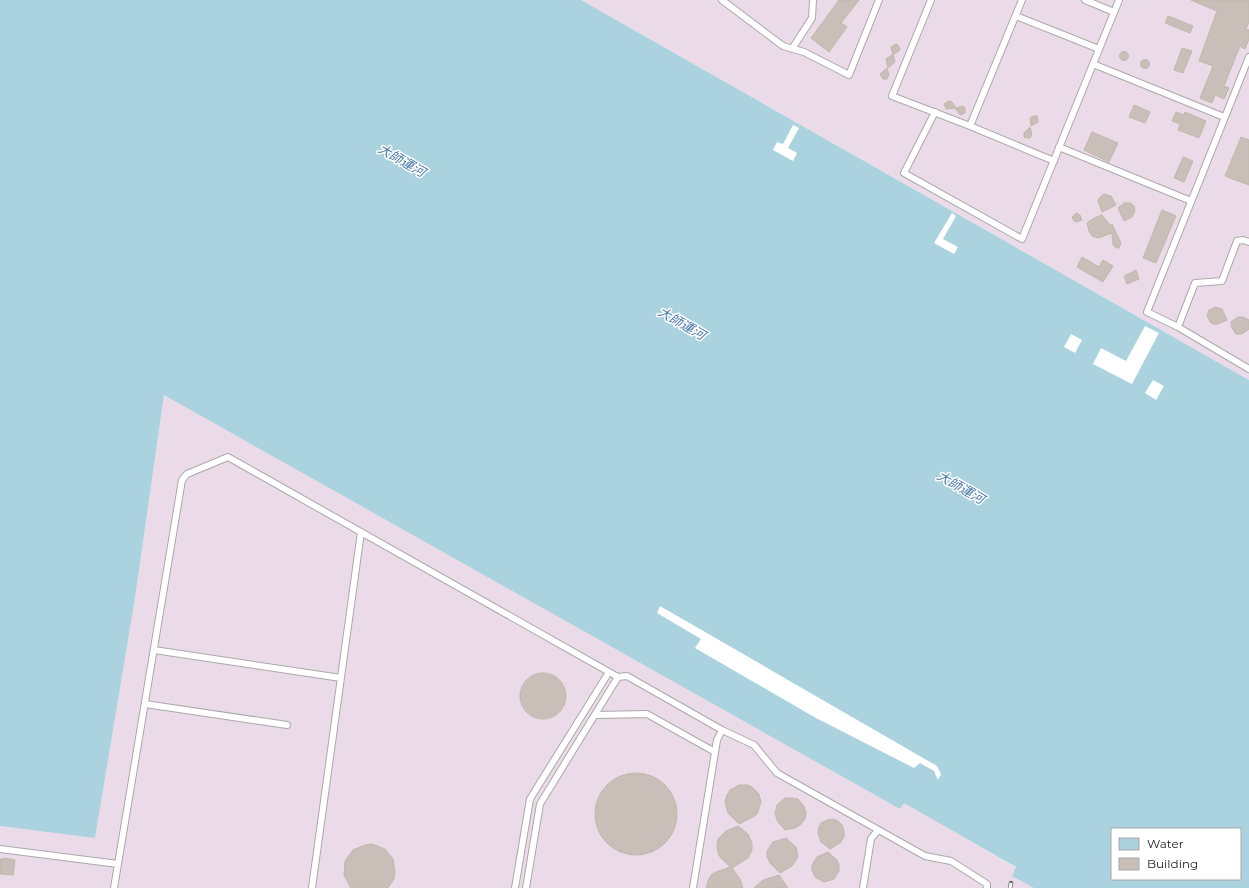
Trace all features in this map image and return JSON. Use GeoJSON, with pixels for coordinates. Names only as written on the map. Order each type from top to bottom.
{"type":"FeatureCollection","features":[{"type":"Feature","properties":{"kind":"lane"},"geometry":{"type":"LineString","coordinates":[[722,0],[783,46],[804,52],[849,75],[879,0]]}},
{"type":"Feature","properties":{"kind":"lane"},"geometry":{"type":"LineString","coordinates":[[792,48],[812,18],[814,0]]}},
{"type":"Feature","properties":{"kind":"lane"},"geometry":{"type":"LineString","coordinates":[[931,0],[892,96],[970,126],[1054,161]]}},
{"type":"Feature","properties":{"kind":"lane"},"geometry":{"type":"LineString","coordinates":[[970,126],[1022,0]]}},
{"type":"Feature","properties":{"kind":"lane"},"geometry":{"type":"LineString","coordinates":[[1085,0],[1114,12]]}},
{"type":"Feature","properties":{"kind":"lane"},"geometry":{"type":"LineString","coordinates":[[934,112],[904,173],[1022,239],[1119,0]]}},
{"type":"Feature","properties":{"kind":"lane"},"geometry":{"type":"LineString","coordinates":[[1016,16],[1099,49]]}},
{"type":"Feature","properties":{"kind":"lane"},"geometry":{"type":"LineString","coordinates":[[1249,57],[1147,312],[1249,369]]}},
{"type":"Feature","properties":{"kind":"lane"},"geometry":{"type":"LineString","coordinates":[[1093,64],[1224,117]]}},
{"type":"Feature","properties":{"kind":"lane"},"geometry":{"type":"LineString","coordinates":[[1059,147],[1191,201]]}},
{"type":"Feature","properties":{"kind":"lane"},"geometry":{"type":"LineString","coordinates":[[1178,328],[1195,283],[1222,282],[1237,241],[1242,240],[1249,242]]}},
{"type":"Feature","properties":{"kind":"lane"},"geometry":{"type":"LineString","coordinates":[[114,888],[182,480],[187,474],[228,457],[618,677],[627,676],[722,730],[754,745],[777,773],[925,856],[951,861],[987,884],[986,888]]}},
{"type":"Feature","properties":{"kind":"lane"},"geometry":{"type":"LineString","coordinates":[[312,888],[361,532]]}},
{"type":"Feature","properties":{"kind":"lane"},"geometry":{"type":"LineString","coordinates":[[154,650],[341,678]]}},
{"type":"Feature","properties":{"kind":"lane"},"geometry":{"type":"LineString","coordinates":[[515,888],[530,799],[609,672]]}},
{"type":"Feature","properties":{"kind":"lane"},"geometry":{"type":"LineString","coordinates":[[526,888],[540,804],[618,677]]}},
{"type":"Feature","properties":{"kind":"lane"},"geometry":{"type":"LineString","coordinates":[[145,704],[287,725]]}},
{"type":"Feature","properties":{"kind":"lane"},"geometry":{"type":"LineString","coordinates":[[596,715],[648,714],[715,752]]}},
{"type":"Feature","properties":{"kind":"lane"},"geometry":{"type":"LineString","coordinates":[[693,888],[717,740],[722,730]]}},
{"type":"Feature","properties":{"kind":"lane"},"geometry":{"type":"LineString","coordinates":[[863,888],[872,839],[878,830]]}},
{"type":"Feature","properties":{"kind":"lane"},"geometry":{"type":"LineString","coordinates":[[0,849],[118,864]]}},
{"type":"Feature","properties":{"kind":"shaded area"},"geometry":{"type":"Polygon","coordinates":[[[581,0],[1249,0],[1249,380],[787,117],[581,0]]]}},
{"type":"Feature","properties":{"kind":"shaded area"},"geometry":{"type":"Polygon","coordinates":[[[164,394],[900,809],[904,802],[1016,868],[1012,876],[1034,888],[0,888],[0,826],[95,837],[135,598],[164,394]]]}},
{"type":"Feature","properties":{"kind":"water","name":"大師運河"},"geometry":{"type":"Polygon","coordinates":[[[0,0],[581,0],[1249,380],[1249,888],[1034,888],[1012,876],[1016,867],[904,803],[900,809],[164,395],[135,598],[95,838],[0,826],[0,0]]]}},
{"type":"Feature","properties":{"kind":"pier"},"geometry":{"type":"Polygon","coordinates":[[[793,125],[799,128],[788,148],[797,153],[793,161],[773,150],[777,142],[783,144],[793,125]]]}},
{"type":"Feature","properties":{"kind":"pier"},"geometry":{"type":"Polygon","coordinates":[[[952,213],[956,216],[943,239],[958,247],[954,254],[934,243],[952,213]]]}},
{"type":"Feature","properties":{"kind":"pier"},"geometry":{"type":"Polygon","coordinates":[[[1145,326],[1159,333],[1132,384],[1093,364],[1101,348],[1126,361],[1145,326]]]}},
{"type":"Feature","properties":{"kind":"pier"},"geometry":{"type":"Polygon","coordinates":[[[1071,334],[1082,340],[1075,353],[1064,347],[1071,334]]]}},
{"type":"Feature","properties":{"kind":"pier"},"geometry":{"type":"Polygon","coordinates":[[[1153,380],[1164,386],[1156,400],[1145,393],[1153,380]]]}},
{"type":"Feature","properties":{"kind":"pier"},"geometry":{"type":"Polygon","coordinates":[[[660,606],[937,766],[941,774],[938,780],[934,771],[920,763],[914,768],[816,718],[695,648],[701,639],[657,613],[660,606]]]}},
{"type":"Feature","properties":{"kind":"building"},"geometry":{"type":"Polygon","coordinates":[[[839,0],[859,0],[841,23],[847,27],[829,52],[811,38],[839,0]]]}},
{"type":"Feature","properties":{"kind":"building"},"geometry":{"type":"Polygon","coordinates":[[[1191,0],[1249,0],[1249,22],[1246,29],[1249,30],[1249,39],[1245,49],[1240,46],[1224,86],[1229,88],[1224,99],[1215,95],[1212,103],[1200,98],[1213,66],[1199,61],[1217,11],[1191,0]]]}},
{"type":"Feature","properties":{"kind":"building"},"geometry":{"type":"Polygon","coordinates":[[[1168,16],[1193,26],[1190,33],[1165,23],[1168,16]]]}},
{"type":"Feature","properties":{"kind":"building"},"geometry":{"type":"Polygon","coordinates":[[[896,44],[900,49],[898,52],[893,54],[891,47],[896,44]]]}},
{"type":"Feature","properties":{"kind":"building"},"geometry":{"type":"Polygon","coordinates":[[[1182,48],[1192,51],[1183,73],[1174,70],[1182,48]]]}},
{"type":"Feature","properties":{"kind":"building"},"geometry":{"type":"Polygon","coordinates":[[[1122,52],[1126,52],[1128,56],[1126,60],[1122,60],[1120,58],[1120,54],[1122,52]]]}},
{"type":"Feature","properties":{"kind":"building"},"geometry":{"type":"Polygon","coordinates":[[[893,54],[895,62],[888,68],[886,59],[893,54]]]}},
{"type":"Feature","properties":{"kind":"building"},"geometry":{"type":"Polygon","coordinates":[[[1143,60],[1147,60],[1149,64],[1147,68],[1143,68],[1141,66],[1141,62],[1143,60]]]}},
{"type":"Feature","properties":{"kind":"building"},"geometry":{"type":"Polygon","coordinates":[[[887,68],[889,75],[887,79],[883,79],[880,74],[887,68]]]}},
{"type":"Feature","properties":{"kind":"building"},"geometry":{"type":"Polygon","coordinates":[[[949,101],[952,102],[956,108],[963,106],[965,108],[965,113],[960,115],[955,108],[946,109],[944,104],[949,101]]]}},
{"type":"Feature","properties":{"kind":"building"},"geometry":{"type":"Polygon","coordinates":[[[1134,105],[1150,112],[1145,123],[1129,117],[1134,105]]]}},
{"type":"Feature","properties":{"kind":"building"},"geometry":{"type":"Polygon","coordinates":[[[1176,112],[1184,115],[1185,112],[1206,121],[1199,138],[1178,130],[1180,124],[1172,121],[1176,112]]]}},
{"type":"Feature","properties":{"kind":"building"},"geometry":{"type":"Polygon","coordinates":[[[1037,116],[1038,122],[1031,126],[1030,118],[1037,116]]]}},
{"type":"Feature","properties":{"kind":"building"},"geometry":{"type":"Polygon","coordinates":[[[1030,127],[1032,135],[1030,138],[1024,137],[1024,133],[1030,127]]]}},
{"type":"Feature","properties":{"kind":"building"},"geometry":{"type":"Polygon","coordinates":[[[1092,132],[1118,143],[1109,162],[1084,150],[1092,132]]]}},
{"type":"Feature","properties":{"kind":"building"},"geometry":{"type":"Polygon","coordinates":[[[1241,137],[1249,140],[1249,185],[1225,176],[1241,137]]]}},
{"type":"Feature","properties":{"kind":"building"},"geometry":{"type":"Polygon","coordinates":[[[1183,157],[1193,161],[1184,182],[1174,178],[1183,157]]]}},
{"type":"Feature","properties":{"kind":"building"},"geometry":{"type":"Polygon","coordinates":[[[1104,194],[1111,196],[1116,205],[1102,212],[1098,201],[1104,194]]]}},
{"type":"Feature","properties":{"kind":"building"},"geometry":{"type":"Polygon","coordinates":[[[1124,203],[1131,203],[1135,210],[1132,217],[1124,221],[1118,208],[1124,203]]]}},
{"type":"Feature","properties":{"kind":"building"},"geometry":{"type":"Polygon","coordinates":[[[1162,210],[1176,216],[1156,263],[1143,258],[1162,210]]]}},
{"type":"Feature","properties":{"kind":"building"},"geometry":{"type":"Polygon","coordinates":[[[1076,213],[1080,215],[1082,220],[1076,222],[1074,221],[1072,217],[1076,213]]]}},
{"type":"Feature","properties":{"kind":"building"},"geometry":{"type":"Polygon","coordinates":[[[1102,215],[1111,226],[1112,224],[1121,243],[1119,248],[1116,248],[1113,245],[1112,233],[1098,238],[1092,236],[1089,231],[1087,223],[1102,215]]]}},
{"type":"Feature","properties":{"kind":"building"},"geometry":{"type":"Polygon","coordinates":[[[1082,257],[1099,267],[1103,260],[1113,266],[1103,282],[1077,267],[1082,257]]]}},
{"type":"Feature","properties":{"kind":"building"},"geometry":{"type":"Polygon","coordinates":[[[1136,270],[1139,279],[1127,284],[1124,276],[1136,270]]]}},
{"type":"Feature","properties":{"kind":"building"},"geometry":{"type":"Polygon","coordinates":[[[1215,307],[1222,309],[1227,320],[1218,324],[1213,324],[1210,322],[1207,316],[1209,310],[1215,307]]]}},
{"type":"Feature","properties":{"kind":"building"},"geometry":{"type":"Polygon","coordinates":[[[1238,317],[1243,317],[1249,320],[1249,329],[1242,334],[1236,334],[1232,328],[1231,322],[1238,317]]]}},
{"type":"Feature","properties":{"kind":"building"},"geometry":{"type":"Polygon","coordinates":[[[539,673],[547,673],[556,677],[562,683],[566,696],[562,709],[556,715],[547,719],[539,719],[530,715],[524,709],[520,700],[520,692],[524,683],[530,677],[539,673]]]}},
{"type":"Feature","properties":{"kind":"building"},"geometry":{"type":"Polygon","coordinates":[[[636,773],[652,776],[665,785],[674,798],[677,814],[674,830],[665,843],[652,852],[636,855],[620,852],[607,843],[598,830],[595,814],[598,798],[607,785],[620,776],[636,773]]]}},
{"type":"Feature","properties":{"kind":"building"},"geometry":{"type":"Polygon","coordinates":[[[739,785],[747,785],[752,787],[759,794],[761,802],[757,814],[739,824],[728,813],[725,802],[730,790],[739,785]]]}},
{"type":"Feature","properties":{"kind":"building"},"geometry":{"type":"Polygon","coordinates":[[[785,798],[798,799],[804,806],[806,813],[805,819],[800,825],[795,828],[785,830],[778,822],[775,814],[777,805],[785,798]]]}},
{"type":"Feature","properties":{"kind":"building"},"geometry":{"type":"Polygon","coordinates":[[[833,819],[842,825],[844,837],[840,843],[830,849],[821,842],[818,833],[821,823],[833,819]]]}},
{"type":"Feature","properties":{"kind":"building"},"geometry":{"type":"Polygon","coordinates":[[[738,826],[748,834],[752,843],[752,850],[748,858],[732,868],[740,879],[743,888],[706,888],[711,875],[730,867],[720,857],[717,846],[718,839],[726,831],[738,826]]]}},
{"type":"Feature","properties":{"kind":"building"},"geometry":{"type":"Polygon","coordinates":[[[786,838],[796,847],[798,857],[792,866],[780,873],[770,863],[767,857],[767,851],[773,842],[786,838]]]}},
{"type":"Feature","properties":{"kind":"building"},"geometry":{"type":"Polygon","coordinates":[[[372,844],[385,849],[393,859],[395,872],[394,879],[388,888],[351,888],[344,875],[345,861],[353,850],[372,844]]]}},
{"type":"Feature","properties":{"kind":"building"},"geometry":{"type":"Polygon","coordinates":[[[828,852],[837,860],[839,871],[834,879],[824,882],[815,877],[812,870],[812,865],[817,857],[828,852]]]}},
{"type":"Feature","properties":{"kind":"building"},"geometry":{"type":"Polygon","coordinates":[[[4,858],[15,860],[13,875],[0,874],[0,859],[4,858]]]}},
{"type":"Feature","properties":{"kind":"building"},"geometry":{"type":"Polygon","coordinates":[[[779,875],[788,888],[754,888],[763,880],[779,875]]]}},
{"type":"Feature","properties":{"kind":"railway"},"geometry":{"type":"LineString","coordinates":[[1010,888],[1011,883]]}}]}
